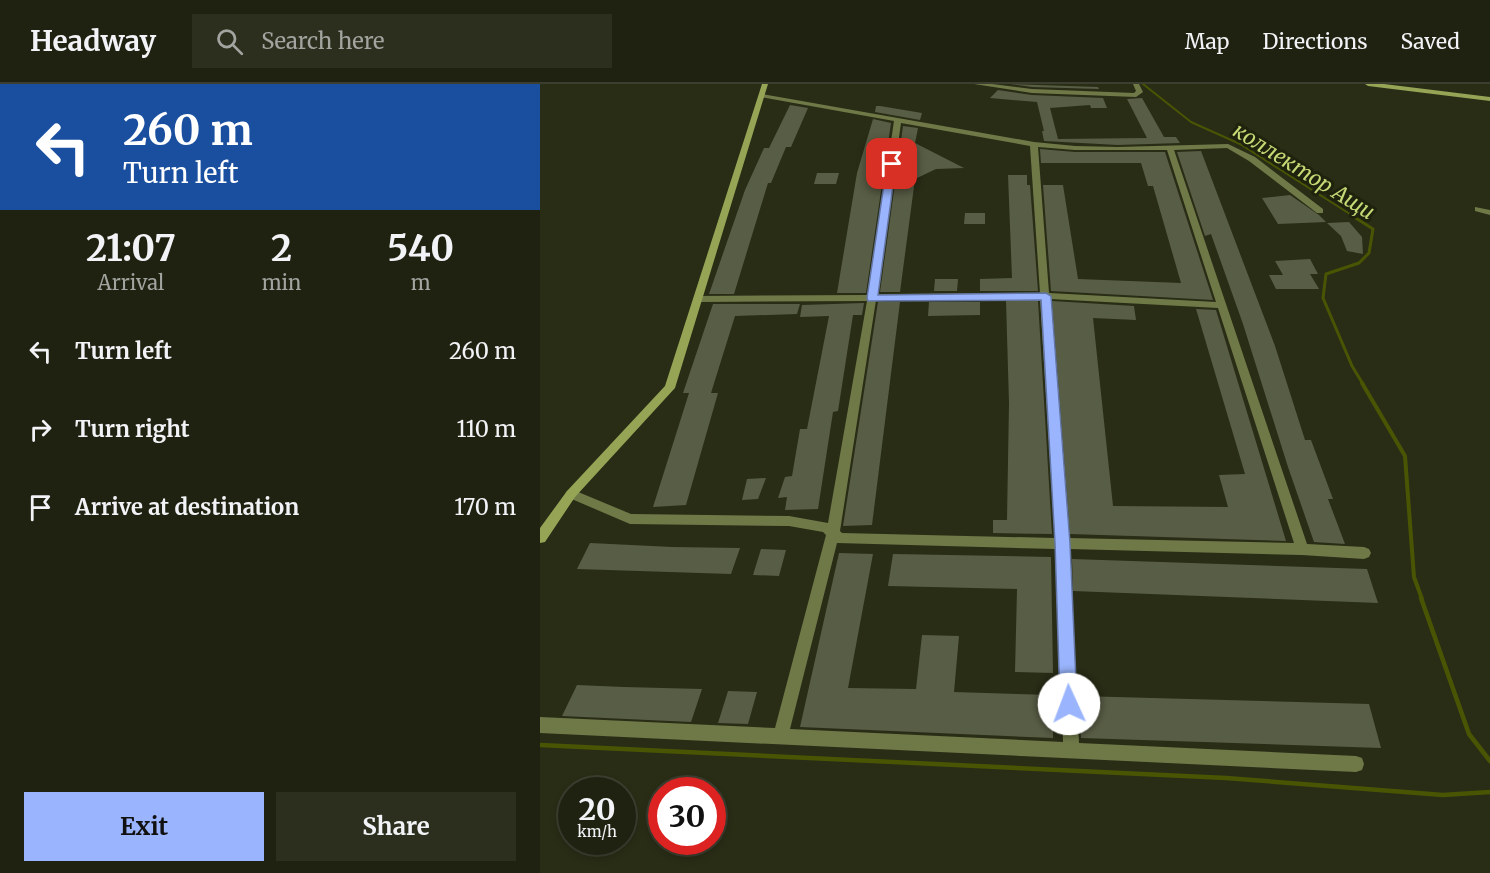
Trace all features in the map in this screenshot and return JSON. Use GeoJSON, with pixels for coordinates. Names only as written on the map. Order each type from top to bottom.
{"type":"FeatureCollection","features":[{"type":"Feature","properties":{"kind":"street"},"geometry":{"type":"LineString","coordinates":[[540,538],[571,494],[670,388],[765,84]]}},
{"type":"Feature","properties":{"kind":"street"},"geometry":{"type":"LineString","coordinates":[[977,84],[1032,91],[1136,95],[1140,92],[1136,84]]}},
{"type":"Feature","properties":{"kind":"street"},"geometry":{"type":"LineString","coordinates":[[1368,84],[1490,99]]}},
{"type":"Feature","properties":{"kind":"street"},"geometry":{"type":"LineString","coordinates":[[762,96],[1034,144],[1075,148],[1228,146],[1252,159],[1320,211]]}},
{"type":"Feature","properties":{"kind":"street"},"geometry":{"type":"LineString","coordinates":[[781,736],[833,533],[872,298],[898,119]]}},
{"type":"Feature","properties":{"kind":"street"},"geometry":{"type":"LineString","coordinates":[[1034,144],[1062,543],[1071,750]]}},
{"type":"Feature","properties":{"kind":"street"},"geometry":{"type":"LineString","coordinates":[[1170,148],[1302,549]]}},
{"type":"Feature","properties":{"kind":"street"},"geometry":{"type":"LineString","coordinates":[[1478,209],[1490,213]]}},
{"type":"Feature","properties":{"kind":"street"},"geometry":{"type":"LineString","coordinates":[[698,299],[1046,296],[1222,305]]}},
{"type":"Feature","properties":{"kind":"street"},"geometry":{"type":"LineString","coordinates":[[571,494],[630,519],[789,521],[826,527],[839,538],[1302,549],[1364,553]]}},
{"type":"Feature","properties":{"kind":"street"},"geometry":{"type":"LineString","coordinates":[[540,725],[1356,764]]}},
{"type":"Feature","properties":{"kind":"building"},"geometry":{"type":"Polygon","coordinates":[[[1010,84],[1098,87],[1099,89],[1032,87],[1010,84]]]}},
{"type":"Feature","properties":{"kind":"building"},"geometry":{"type":"Polygon","coordinates":[[[998,90],[1032,95],[1103,98],[1107,108],[1091,108],[1090,105],[1050,108],[1058,139],[1147,138],[1127,99],[1142,98],[1164,137],[1176,137],[1180,143],[1118,145],[1044,141],[1037,102],[990,98],[998,90]]]}},
{"type":"Feature","properties":{"kind":"building"},"geometry":{"type":"Polygon","coordinates":[[[790,105],[808,108],[791,147],[786,147],[771,183],[768,183],[734,294],[709,294],[745,190],[764,148],[769,148],[790,105]]]}},
{"type":"Feature","properties":{"kind":"building"},"geometry":{"type":"Polygon","coordinates":[[[876,106],[922,113],[920,120],[875,112],[876,106]]]}},
{"type":"Feature","properties":{"kind":"building"},"geometry":{"type":"Polygon","coordinates":[[[873,119],[891,123],[866,293],[837,293],[857,173],[873,119]]]}},
{"type":"Feature","properties":{"kind":"building"},"geometry":{"type":"Polygon","coordinates":[[[903,126],[918,128],[915,143],[964,168],[936,169],[915,179],[900,292],[880,292],[903,126]]]}},
{"type":"Feature","properties":{"kind":"building"},"geometry":{"type":"Polygon","coordinates":[[[1040,149],[1075,152],[1165,152],[1213,300],[1051,291],[1043,185],[1063,185],[1078,279],[1181,283],[1153,186],[1148,186],[1141,163],[1041,163],[1040,149]]]}},
{"type":"Feature","properties":{"kind":"building"},"geometry":{"type":"Polygon","coordinates":[[[1201,151],[1275,346],[1305,440],[1311,440],[1333,499],[1328,499],[1345,544],[1314,542],[1243,324],[1211,234],[1205,236],[1177,152],[1201,151]]]}},
{"type":"Feature","properties":{"kind":"building"},"geometry":{"type":"Polygon","coordinates":[[[817,173],[839,173],[836,184],[814,184],[817,173]]]}},
{"type":"Feature","properties":{"kind":"building"},"geometry":{"type":"Polygon","coordinates":[[[1008,175],[1027,175],[1027,185],[1030,185],[1038,291],[980,291],[980,279],[1012,278],[1008,175]]]}},
{"type":"Feature","properties":{"kind":"building"},"geometry":{"type":"Polygon","coordinates":[[[1290,195],[1326,222],[1278,224],[1262,198],[1290,195]]]}},
{"type":"Feature","properties":{"kind":"building"},"geometry":{"type":"Polygon","coordinates":[[[965,213],[985,213],[985,224],[964,224],[965,213]]]}},
{"type":"Feature","properties":{"kind":"building"},"geometry":{"type":"Polygon","coordinates":[[[1349,222],[1362,237],[1363,254],[1347,251],[1341,236],[1327,223],[1349,222]]]}},
{"type":"Feature","properties":{"kind":"building"},"geometry":{"type":"Polygon","coordinates":[[[1310,259],[1318,274],[1310,274],[1319,289],[1276,289],[1269,275],[1283,275],[1275,261],[1310,259]]]}},
{"type":"Feature","properties":{"kind":"building"},"geometry":{"type":"Polygon","coordinates":[[[935,279],[958,279],[957,291],[934,291],[935,279]]]}},
{"type":"Feature","properties":{"kind":"building"},"geometry":{"type":"Polygon","coordinates":[[[1006,301],[1038,301],[1052,534],[993,533],[993,520],[1007,520],[1009,403],[1006,301]]]}},
{"type":"Feature","properties":{"kind":"building"},"geometry":{"type":"Polygon","coordinates":[[[1052,301],[1134,306],[1136,320],[1093,318],[1113,506],[1228,507],[1219,475],[1245,474],[1196,309],[1216,310],[1286,541],[1070,534],[1052,301]]]}},
{"type":"Feature","properties":{"kind":"building"},"geometry":{"type":"Polygon","coordinates":[[[878,302],[900,302],[872,525],[843,526],[878,302]]]}},
{"type":"Feature","properties":{"kind":"building"},"geometry":{"type":"Polygon","coordinates":[[[929,302],[980,302],[980,315],[928,316],[929,302]]]}},
{"type":"Feature","properties":{"kind":"building"},"geometry":{"type":"Polygon","coordinates":[[[864,303],[862,315],[853,315],[838,411],[833,412],[818,509],[785,510],[787,497],[778,498],[785,477],[792,476],[800,429],[807,429],[829,316],[800,317],[802,305],[864,303]]]}},
{"type":"Feature","properties":{"kind":"building"},"geometry":{"type":"Polygon","coordinates":[[[713,304],[800,304],[797,314],[735,316],[711,393],[718,393],[686,505],[653,507],[689,393],[683,393],[713,304]]]}},
{"type":"Feature","properties":{"kind":"building"},"geometry":{"type":"Polygon","coordinates":[[[766,478],[758,499],[742,500],[747,479],[766,478]]]}},
{"type":"Feature","properties":{"kind":"building"},"geometry":{"type":"Polygon","coordinates":[[[590,543],[740,548],[731,574],[577,569],[590,543]]]}},
{"type":"Feature","properties":{"kind":"building"},"geometry":{"type":"Polygon","coordinates":[[[761,549],[786,550],[779,576],[753,575],[761,549]]]}},
{"type":"Feature","properties":{"kind":"building"},"geometry":{"type":"Polygon","coordinates":[[[839,553],[873,554],[848,688],[916,689],[922,635],[959,636],[954,692],[1053,695],[1053,738],[800,727],[839,553]]]}},
{"type":"Feature","properties":{"kind":"building"},"geometry":{"type":"Polygon","coordinates":[[[893,554],[1051,557],[1053,673],[1015,672],[1017,589],[888,586],[893,554]]]}},
{"type":"Feature","properties":{"kind":"building"},"geometry":{"type":"Polygon","coordinates":[[[1072,559],[1367,569],[1378,603],[1073,591],[1072,559]]]}},
{"type":"Feature","properties":{"kind":"building"},"geometry":{"type":"Polygon","coordinates":[[[577,685],[702,689],[691,722],[562,716],[577,685]]]}},
{"type":"Feature","properties":{"kind":"building"},"geometry":{"type":"Polygon","coordinates":[[[728,691],[757,692],[748,724],[718,723],[728,691]]]}},
{"type":"Feature","properties":{"kind":"building"},"geometry":{"type":"Polygon","coordinates":[[[1079,696],[1369,704],[1381,748],[1081,738],[1079,696]]]}},
{"type":"Feature","properties":{"kind":"waterway","name":"коллектор Ащи"},"geometry":{"type":"LineString","coordinates":[[1143,84],[1191,122],[1240,144],[1353,216]]}},
{"type":"Feature","properties":{"kind":"waterway","name":"коллектор Ащи"},"geometry":{"type":"LineString","coordinates":[[1351,215],[1373,229],[1369,253],[1359,263],[1326,274],[1323,298],[1352,366],[1363,384]]}},
{"type":"Feature","properties":{"kind":"waterway","name":"коллектор Ащи"},"geometry":{"type":"LineString","coordinates":[[1362,383],[1405,456],[1414,577],[1422,599]]}},
{"type":"Feature","properties":{"kind":"waterway","name":"коллектор Ащи"},"geometry":{"type":"LineString","coordinates":[[1421,598],[1469,734],[1490,761]]}},
{"type":"Feature","properties":{"kind":"waterway"},"geometry":{"type":"LineString","coordinates":[[540,745],[1226,778],[1443,795],[1490,792]]}},
{"type":"Feature","properties":{"kind":"route"},"geometry":{"type":"LineString","coordinates":[[892,164],[872,298],[1046,296],[1062,543],[1069,704]]}}]}
